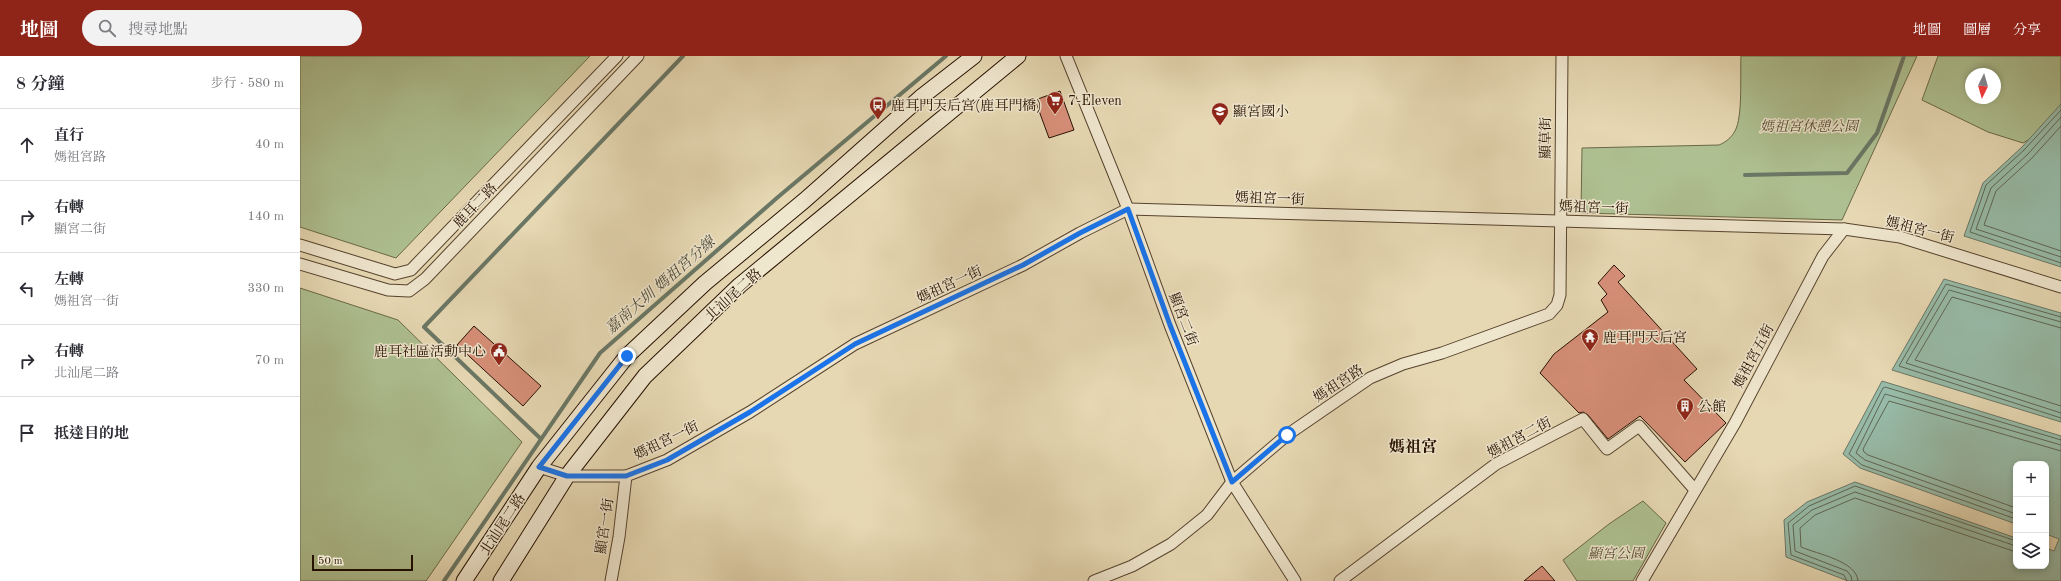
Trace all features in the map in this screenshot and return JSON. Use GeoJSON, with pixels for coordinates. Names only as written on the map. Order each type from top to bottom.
{"type":"FeatureCollection","features":[{"type":"Feature","properties":{"kind":"street","name":"鹿耳二路"},"geometry":{"type":"LineString","coordinates":[[300,245],[395,274],[411,270],[617,56]]}},
{"type":"Feature","properties":{"kind":"street","name":"鹿耳二路"},"geometry":{"type":"LineString","coordinates":[[300,264],[388,290],[409,291],[424,279],[638,56]]}},
{"type":"Feature","properties":{"kind":"street","name":"北汕尾二路"},"geometry":{"type":"LineString","coordinates":[[464,581],[539,467],[627,356],[705,283],[805,200],[920,98],[974,56]]}},
{"type":"Feature","properties":{"kind":"street","name":"北汕尾二路"},"geometry":{"type":"LineString","coordinates":[[501,581],[567,476],[645,376],[740,285],[1018,56]]}},
{"type":"Feature","properties":{"kind":"street","name":"顯宮二街"},"geometry":{"type":"LineString","coordinates":[[1066,56],[1128,209],[1170,325],[1232,482],[1293,580]]}},
{"type":"Feature","properties":{"kind":"street","name":"顯草街"},"geometry":{"type":"LineString","coordinates":[[1560,221],[1562,56]]}},
{"type":"Feature","properties":{"kind":"street","name":"媽祖宮一街"},"geometry":{"type":"LineString","coordinates":[[539,467],[567,476],[626,476],[667,460],[750,412],[855,344],[1023,265],[1080,233],[1128,209],[1844,229],[1900,237],[2061,288]]}},
{"type":"Feature","properties":{"kind":"street","name":"媽祖宮路"},"geometry":{"type":"LineString","coordinates":[[1094,581],[1132,566],[1171,544],[1207,515],[1232,482],[1287,435],[1370,378],[1403,364],[1442,353],[1549,314],[1557,305],[1560,295],[1560,221]]}},
{"type":"Feature","properties":{"kind":"street","name":"媽祖宮五街"},"geometry":{"type":"LineString","coordinates":[[1642,581],[1735,423],[1823,256],[1844,229]]}},
{"type":"Feature","properties":{"kind":"street","name":"媽祖宮二街"},"geometry":{"type":"LineString","coordinates":[[1340,581],[1496,464],[1583,419],[1607,449],[1639,426],[1695,490]]}},
{"type":"Feature","properties":{"kind":"street","name":"顯宮一街"},"geometry":{"type":"LineString","coordinates":[[611,581],[619,537],[626,476]]}},
{"type":"Feature","properties":{"kind":"green space"},"geometry":{"type":"Polygon","coordinates":[[[300,56],[590,56],[396,258],[300,227],[300,56]]]}},
{"type":"Feature","properties":{"kind":"green space","name":"媽祖宮休憩公園"},"geometry":{"type":"Polygon","coordinates":[[[1741,56],[1917,56],[1842,220],[1581,213],[1582,148],[1719,145],[1730,138],[1738,124],[1741,95],[1741,56]]]}},
{"type":"Feature","properties":{"kind":"green space"},"geometry":{"type":"Polygon","coordinates":[[[1938,56],[2061,56],[2061,114],[2053,125],[2023,143],[1988,132],[1922,100],[1938,56]]]}},
{"type":"Feature","properties":{"kind":"green space"},"geometry":{"type":"Polygon","coordinates":[[[300,288],[398,320],[522,442],[426,581],[300,581],[300,288]]]}},
{"type":"Feature","properties":{"kind":"green space","name":"顯宮公園"},"geometry":{"type":"Polygon","coordinates":[[[1643,501],[1666,523],[1633,581],[1577,581],[1563,560],[1609,524],[1643,501]]]}},
{"type":"Feature","properties":{"kind":"water"},"geometry":{"type":"Polygon","coordinates":[[[2061,104],[2061,267],[1964,236],[1983,183],[2022,147],[2061,104]]]}},
{"type":"Feature","properties":{"kind":"water"},"geometry":{"type":"Polygon","coordinates":[[[1944,279],[2061,313],[2061,422],[1892,370],[1944,279]]]}},
{"type":"Feature","properties":{"kind":"water"},"geometry":{"type":"Polygon","coordinates":[[[1882,381],[2061,436],[2061,581],[1848,581],[1786,557],[1784,520],[1807,502],[1855,482],[2013,537],[2013,569],[2049,569],[2049,549],[2054,551],[2059,539],[2049,535],[2049,461],[2013,461],[2013,523],[1860,468],[1843,454],[1882,381]]]}},
{"type":"Feature","properties":{"kind":"building","name":"7-Eleven"},"geometry":{"type":"Polygon","coordinates":[[[1060,91],[1074,130],[1049,138],[1035,100],[1060,91]]]}},
{"type":"Feature","properties":{"kind":"building","name":"鹿耳門天后宮"},"geometry":{"type":"Polygon","coordinates":[[[1614,265],[1625,276],[1618,282],[1697,369],[1684,380],[1726,423],[1685,462],[1640,416],[1608,439],[1588,415],[1583,412],[1579,413],[1540,373],[1554,354],[1608,312],[1601,300],[1607,294],[1598,283],[1614,265]]]}},
{"type":"Feature","properties":{"kind":"building","name":"鹿耳社區活動中心"},"geometry":{"type":"Polygon","coordinates":[[[474,326],[541,386],[523,406],[457,345],[474,326]]]}},
{"type":"Feature","properties":{"kind":"building"},"geometry":{"type":"Polygon","coordinates":[[[1542,566],[1555,581],[1524,581],[1542,566]]]}},
{"type":"Feature","properties":{"kind":"waterway"},"geometry":{"type":"LineString","coordinates":[[541,439],[424,327],[683,56]]}},
{"type":"Feature","properties":{"kind":"waterway","name":"嘉南大圳 媽祖宮分線"},"geometry":{"type":"LineString","coordinates":[[444,581],[600,353],[778,197],[946,56]]}},
{"type":"Feature","properties":{"kind":"waterway"},"geometry":{"type":"LineString","coordinates":[[1745,175],[1847,173],[1877,133],[1904,56]]}},
{"type":"Feature","properties":{"kind":"place","name":"7-Eleven"},"geometry":{"type":"Point","coordinates":[1055,115]}},
{"type":"Feature","properties":{"kind":"place","name":"鹿耳門天后宮(鹿耳門橋)"},"geometry":{"type":"Point","coordinates":[878,120]}},
{"type":"Feature","properties":{"kind":"place","name":"顯宮國小"},"geometry":{"type":"Point","coordinates":[1220,126]}},
{"type":"Feature","properties":{"kind":"place","name":"鹿耳門天后宮"},"geometry":{"type":"Point","coordinates":[1590,352]}},
{"type":"Feature","properties":{"kind":"place","name":"鹿耳社區活動中心"},"geometry":{"type":"Point","coordinates":[499,366]}},
{"type":"Feature","properties":{"kind":"place","name":"公館"},"geometry":{"type":"Point","coordinates":[1685,421]}},
{"type":"Feature","properties":{"kind":"district","name":"媽祖宮"},"geometry":{"type":"Point","coordinates":[1413,446]}},
{"type":"Feature","properties":{"kind":"route"},"geometry":{"type":"LineString","coordinates":[[627,356],[539,467],[567,476],[626,476],[667,460],[750,412],[855,344],[1023,265],[1080,233],[1128,209],[1170,325],[1232,482],[1287,435]]}}]}
